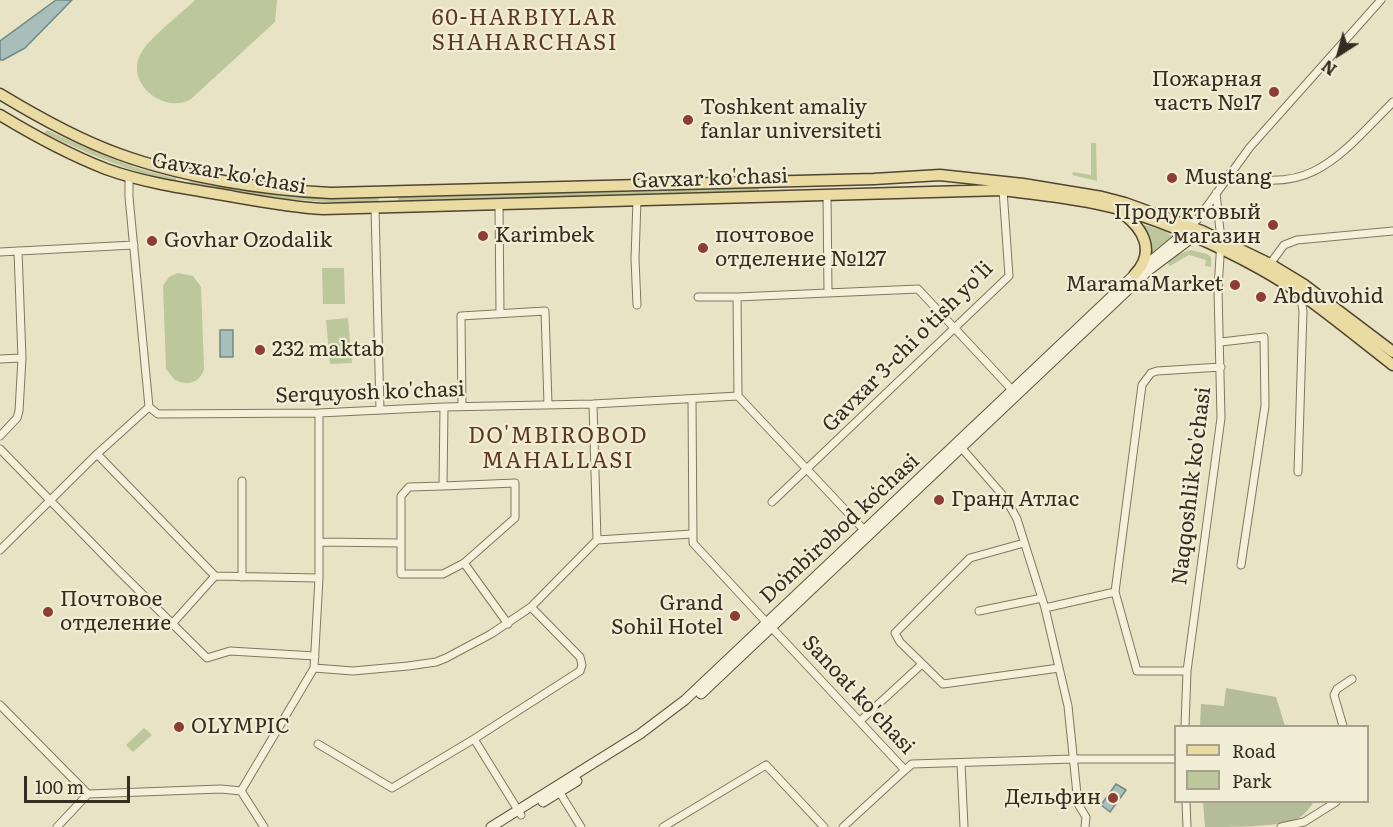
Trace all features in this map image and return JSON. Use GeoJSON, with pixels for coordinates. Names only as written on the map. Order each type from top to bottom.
{"type":"FeatureCollection","features":[{"type":"Feature","properties":{"kind":"main road","name":"Gavxar ko'chasi"},"geometry":{"type":"LineString","coordinates":[[0,94],[42,119],[118,154],[182,173],[282,190],[331,193],[391,192],[940,175],[1102,196],[1191,229],[1220,244],[1300,294],[1393,365]]}},
{"type":"Feature","properties":{"kind":"main road","name":"Gavxar ko'chasi"},"geometry":{"type":"LineString","coordinates":[[0,115],[87,161],[129,176],[181,188],[298,207],[375,208],[1003,190],[1112,207],[1191,229]]}},
{"type":"Feature","properties":{"kind":"main road"},"geometry":{"type":"LineString","coordinates":[[34,134],[42,119]]}},
{"type":"Feature","properties":{"kind":"main road"},"geometry":{"type":"LineString","coordinates":[[181,188],[182,173]]}},
{"type":"Feature","properties":{"kind":"main road"},"geometry":{"type":"LineString","coordinates":[[765,182],[766,198]]}},
{"type":"Feature","properties":{"kind":"main road"},"geometry":{"type":"LineString","coordinates":[[391,192],[386,200],[392,207]]}},
{"type":"Feature","properties":{"kind":"main road"},"geometry":{"type":"LineString","coordinates":[[1112,207],[1132,222],[1145,243],[1145,260],[1135,274]]}},
{"type":"Feature","properties":{"kind":"main road","name":"Doʻmbirobod koʻchasi"},"geometry":{"type":"LineString","coordinates":[[491,827],[520,813],[558,789],[670,712],[769,625],[959,445],[1149,270],[1178,248],[1191,229]]}},
{"type":"Feature","properties":{"kind":"main road","name":"Doʻmbirobod koʻchasi"},"geometry":{"type":"LineString","coordinates":[[1015,393],[1135,274],[1191,229]]}},
{"type":"Feature","properties":{"kind":"main road","name":"Gavxar ko'chasi"},"geometry":{"type":"LineString","coordinates":[[1220,244],[1270,264],[1304,284],[1393,352]]}},
{"type":"Feature","properties":{"kind":"main road","name":"Doʻmbirobod koʻchasi"},"geometry":{"type":"LineString","coordinates":[[503,827],[520,813]]}},
{"type":"Feature","properties":{"kind":"street"},"geometry":{"type":"LineString","coordinates":[[1191,229],[1250,147],[1381,0]]}},
{"type":"Feature","properties":{"kind":"street"},"geometry":{"type":"LineString","coordinates":[[1230,174],[1269,181],[1311,174],[1341,154],[1393,102]]}},
{"type":"Feature","properties":{"kind":"street"},"geometry":{"type":"LineString","coordinates":[[0,549],[97,454],[149,407],[129,176]]}},
{"type":"Feature","properties":{"kind":"street","name":"Gavxar 3-chi o'tish yo'li"},"geometry":{"type":"LineString","coordinates":[[772,502],[1009,276],[1003,190]]}},
{"type":"Feature","properties":{"kind":"street","name":"Naqqoshlik ko'chasi"},"geometry":{"type":"LineString","coordinates":[[1185,725],[1187,671],[1221,418],[1218,289],[1220,244],[1216,193]]}},
{"type":"Feature","properties":{"kind":"street"},"geometry":{"type":"LineString","coordinates":[[827,194],[828,293]]}},
{"type":"Feature","properties":{"kind":"street"},"geometry":{"type":"LineString","coordinates":[[637,200],[635,259],[637,305]]}},
{"type":"Feature","properties":{"kind":"street"},"geometry":{"type":"LineString","coordinates":[[499,204],[500,313]]}},
{"type":"Feature","properties":{"kind":"street"},"geometry":{"type":"LineString","coordinates":[[375,208],[380,410]]}},
{"type":"Feature","properties":{"kind":"street"},"geometry":{"type":"LineString","coordinates":[[1270,264],[1284,245],[1297,240],[1393,231]]}},
{"type":"Feature","properties":{"kind":"street"},"geometry":{"type":"LineString","coordinates":[[0,252],[134,245]]}},
{"type":"Feature","properties":{"kind":"street"},"geometry":{"type":"LineString","coordinates":[[0,436],[17,418],[21,388],[18,251]]}},
{"type":"Feature","properties":{"kind":"street"},"geometry":{"type":"LineString","coordinates":[[698,297],[918,289],[1015,393]]}},
{"type":"Feature","properties":{"kind":"street"},"geometry":{"type":"LineString","coordinates":[[1298,472],[1303,311],[1300,294]]}},
{"type":"Feature","properties":{"kind":"street"},"geometry":{"type":"LineString","coordinates":[[737,297],[738,396],[805,470],[867,532]]}},
{"type":"Feature","properties":{"kind":"street"},"geometry":{"type":"LineString","coordinates":[[462,406],[461,316],[545,311],[548,404]]}},
{"type":"Feature","properties":{"kind":"street"},"geometry":{"type":"LineString","coordinates":[[1221,342],[1264,337],[1265,406],[1241,565]]}},
{"type":"Feature","properties":{"kind":"street"},"geometry":{"type":"LineString","coordinates":[[0,359],[22,358]]}},
{"type":"Feature","properties":{"kind":"street"},"geometry":{"type":"LineString","coordinates":[[1187,671],[1137,671],[1115,592],[1142,385],[1151,373],[1157,371],[1221,367]]}},
{"type":"Feature","properties":{"kind":"street","name":"Serquyosh ko'chasi"},"geometry":{"type":"LineString","coordinates":[[149,407],[158,414],[319,413],[462,406],[692,400],[738,396]]}},
{"type":"Feature","properties":{"kind":"street"},"geometry":{"type":"LineString","coordinates":[[314,668],[353,671],[436,662],[477,643],[531,607],[597,540],[692,534],[692,400]]}},
{"type":"Feature","properties":{"kind":"street"},"geometry":{"type":"LineString","coordinates":[[593,404],[597,540]]}},
{"type":"Feature","properties":{"kind":"street"},"geometry":{"type":"LineString","coordinates":[[443,486],[444,407]]}},
{"type":"Feature","properties":{"kind":"street"},"geometry":{"type":"LineString","coordinates":[[241,791],[314,668],[320,542],[319,413]]}},
{"type":"Feature","properties":{"kind":"street"},"geometry":{"type":"LineString","coordinates":[[959,445],[1014,511],[1042,598],[1068,706],[1078,804],[1086,817],[1085,827]]}},
{"type":"Feature","properties":{"kind":"street"},"geometry":{"type":"LineString","coordinates":[[0,449],[207,658],[230,651],[315,656]]}},
{"type":"Feature","properties":{"kind":"street"},"geometry":{"type":"LineString","coordinates":[[97,454],[215,576],[319,578]]}},
{"type":"Feature","properties":{"kind":"street"},"geometry":{"type":"LineString","coordinates":[[242,481],[242,577]]}},
{"type":"Feature","properties":{"kind":"street"},"geometry":{"type":"LineString","coordinates":[[515,483],[515,518],[464,563],[443,574],[401,574],[402,493],[409,487],[443,486],[515,483]]}},
{"type":"Feature","properties":{"kind":"street","name":"Sanoat ko'chasi"},"geometry":{"type":"LineString","coordinates":[[692,534],[693,543],[905,770],[912,764],[1174,759]]}},
{"type":"Feature","properties":{"kind":"street"},"geometry":{"type":"LineString","coordinates":[[320,542],[400,543]]}},
{"type":"Feature","properties":{"kind":"street"},"geometry":{"type":"LineString","coordinates":[[1024,543],[970,558],[896,633],[900,642],[943,684],[1059,668]]}},
{"type":"Feature","properties":{"kind":"street"},"geometry":{"type":"LineString","coordinates":[[464,563],[507,624]]}},
{"type":"Feature","properties":{"kind":"street"},"geometry":{"type":"LineString","coordinates":[[172,624],[215,576]]}},
{"type":"Feature","properties":{"kind":"street"},"geometry":{"type":"LineString","coordinates":[[1044,608],[1115,592]]}},
{"type":"Feature","properties":{"kind":"street"},"geometry":{"type":"LineString","coordinates":[[979,612],[1042,598]]}},
{"type":"Feature","properties":{"kind":"street"},"geometry":{"type":"LineString","coordinates":[[318,744],[392,788],[474,739],[581,668],[580,657],[531,607]]}},
{"type":"Feature","properties":{"kind":"street"},"geometry":{"type":"LineString","coordinates":[[860,721],[922,664]]}},
{"type":"Feature","properties":{"kind":"street"},"geometry":{"type":"LineString","coordinates":[[1343,725],[1334,695],[1337,689],[1352,679]]}},
{"type":"Feature","properties":{"kind":"street"},"geometry":{"type":"LineString","coordinates":[[0,705],[88,794]]}},
{"type":"Feature","properties":{"kind":"street"},"geometry":{"type":"LineString","coordinates":[[474,739],[520,813]]}},
{"type":"Feature","properties":{"kind":"street"},"geometry":{"type":"LineString","coordinates":[[961,763],[964,827]]}},
{"type":"Feature","properties":{"kind":"street"},"geometry":{"type":"LineString","coordinates":[[663,827],[766,765],[824,827]]}},
{"type":"Feature","properties":{"kind":"street"},"geometry":{"type":"LineString","coordinates":[[843,827],[905,770]]}},
{"type":"Feature","properties":{"kind":"street"},"geometry":{"type":"LineString","coordinates":[[57,827],[88,794],[221,789],[241,791]]}},
{"type":"Feature","properties":{"kind":"street"},"geometry":{"type":"LineString","coordinates":[[558,789],[581,827]]}},
{"type":"Feature","properties":{"kind":"street"},"geometry":{"type":"LineString","coordinates":[[241,791],[264,827]]}},
{"type":"Feature","properties":{"kind":"street"},"geometry":{"type":"LineString","coordinates":[[1186,803],[1188,827]]}},
{"type":"Feature","properties":{"kind":"street"},"geometry":{"type":"LineString","coordinates":[[1281,827],[1304,822],[1327,804]]}},
{"type":"Feature","properties":{"kind":"green space"},"geometry":{"type":"Polygon","coordinates":[[[195,0],[277,0],[275,22],[191,99],[180,103],[169,103],[150,93],[142,85],[137,64],[141,53],[151,40],[195,0]]]}},
{"type":"Feature","properties":{"kind":"green space"},"geometry":{"type":"Polygon","coordinates":[[[47,130],[126,164],[176,178],[176,182],[108,161],[44,133],[47,130]]]}},
{"type":"Feature","properties":{"kind":"green space"},"geometry":{"type":"Polygon","coordinates":[[[1091,143],[1096,143],[1097,181],[1072,175],[1073,172],[1091,175],[1091,143]]]}},
{"type":"Feature","properties":{"kind":"green space"},"geometry":{"type":"Polygon","coordinates":[[[190,180],[285,195],[378,197],[379,200],[378,202],[345,203],[285,199],[189,184],[190,180]]]}},
{"type":"Feature","properties":{"kind":"green space"},"geometry":{"type":"Polygon","coordinates":[[[759,186],[759,191],[398,201],[398,196],[759,186]]]}},
{"type":"Feature","properties":{"kind":"green space"},"geometry":{"type":"Polygon","coordinates":[[[1138,223],[1165,231],[1173,237],[1151,256],[1150,248],[1138,223]]]}},
{"type":"Feature","properties":{"kind":"green space"},"geometry":{"type":"Polygon","coordinates":[[[1191,250],[1211,257],[1211,267],[1205,266],[1206,260],[1189,255],[1170,266],[1167,262],[1181,253],[1191,250]]]}},
{"type":"Feature","properties":{"kind":"green space"},"geometry":{"type":"Polygon","coordinates":[[[322,268],[344,268],[345,304],[323,304],[322,268]]]}},
{"type":"Feature","properties":{"kind":"green space"},"geometry":{"type":"Polygon","coordinates":[[[178,273],[193,276],[201,287],[204,369],[200,377],[189,383],[175,380],[166,369],[163,286],[169,277],[178,273]]]}},
{"type":"Feature","properties":{"kind":"green space"},"geometry":{"type":"Polygon","coordinates":[[[348,318],[352,363],[330,364],[326,320],[348,318]]]}},
{"type":"Feature","properties":{"kind":"green space"},"geometry":{"type":"Polygon","coordinates":[[[1226,688],[1276,697],[1285,725],[1200,725],[1201,704],[1224,706],[1226,688]]]}},
{"type":"Feature","properties":{"kind":"green space"},"geometry":{"type":"Polygon","coordinates":[[[144,728],[152,735],[133,752],[126,745],[144,728]]]}},
{"type":"Feature","properties":{"kind":"green space"},"geometry":{"type":"Polygon","coordinates":[[[1203,803],[1313,803],[1296,820],[1288,822],[1252,826],[1205,827],[1203,803]]]}},
{"type":"Feature","properties":{"kind":"water"},"geometry":{"type":"Polygon","coordinates":[[[56,0],[72,0],[25,48],[0,60],[0,41],[56,0]]]}},
{"type":"Feature","properties":{"kind":"water"},"geometry":{"type":"Polygon","coordinates":[[[220,330],[233,330],[233,357],[220,357],[220,330]]]}},
{"type":"Feature","properties":{"kind":"water","name":"Дельфин"},"geometry":{"type":"Polygon","coordinates":[[[1116,784],[1126,790],[1110,812],[1101,805],[1116,784]]]}},
{"type":"Feature","properties":{"kind":"place","name":"Пожарная часть №17"},"geometry":{"type":"Point","coordinates":[1274,92]}},
{"type":"Feature","properties":{"kind":"place","name":"Toshkent amaliy fanlar universiteti"},"geometry":{"type":"Point","coordinates":[688,120]}},
{"type":"Feature","properties":{"kind":"place","name":"Mustang"},"geometry":{"type":"Point","coordinates":[1172,178]}},
{"type":"Feature","properties":{"kind":"place","name":"Продуктовый магазин"},"geometry":{"type":"Point","coordinates":[1273,225]}},
{"type":"Feature","properties":{"kind":"place","name":"Karimbek"},"geometry":{"type":"Point","coordinates":[483,236]}},
{"type":"Feature","properties":{"kind":"place","name":"Govhar Ozodalik"},"geometry":{"type":"Point","coordinates":[152,241]}},
{"type":"Feature","properties":{"kind":"place","name":"почтовое отделение №127"},"geometry":{"type":"Point","coordinates":[703,248]}},
{"type":"Feature","properties":{"kind":"place","name":"MaramaMarket"},"geometry":{"type":"Point","coordinates":[1235,285]}},
{"type":"Feature","properties":{"kind":"place","name":"Abduvohid"},"geometry":{"type":"Point","coordinates":[1261,297]}},
{"type":"Feature","properties":{"kind":"place","name":"232 maktab"},"geometry":{"type":"Point","coordinates":[260,350]}},
{"type":"Feature","properties":{"kind":"place","name":"Гранд Атлас"},"geometry":{"type":"Point","coordinates":[939,500]}},
{"type":"Feature","properties":{"kind":"place","name":"Почтовое отделение"},"geometry":{"type":"Point","coordinates":[48,612]}},
{"type":"Feature","properties":{"kind":"place","name":"Grand Sohil Hotel"},"geometry":{"type":"Point","coordinates":[735,616]}},
{"type":"Feature","properties":{"kind":"place","name":"OLYMPIC"},"geometry":{"type":"Point","coordinates":[179,727]}},
{"type":"Feature","properties":{"kind":"place","name":"Дельфин"},"geometry":{"type":"Point","coordinates":[1113,798]}},
{"type":"Feature","properties":{"kind":"district","name":"60-HARBIYLAR SHAHARCHASI"},"geometry":{"type":"Point","coordinates":[525,32]}},
{"type":"Feature","properties":{"kind":"district","name":"DO'MBIROBOD MAHALLASI"},"geometry":{"type":"Point","coordinates":[558,450]}}]}
